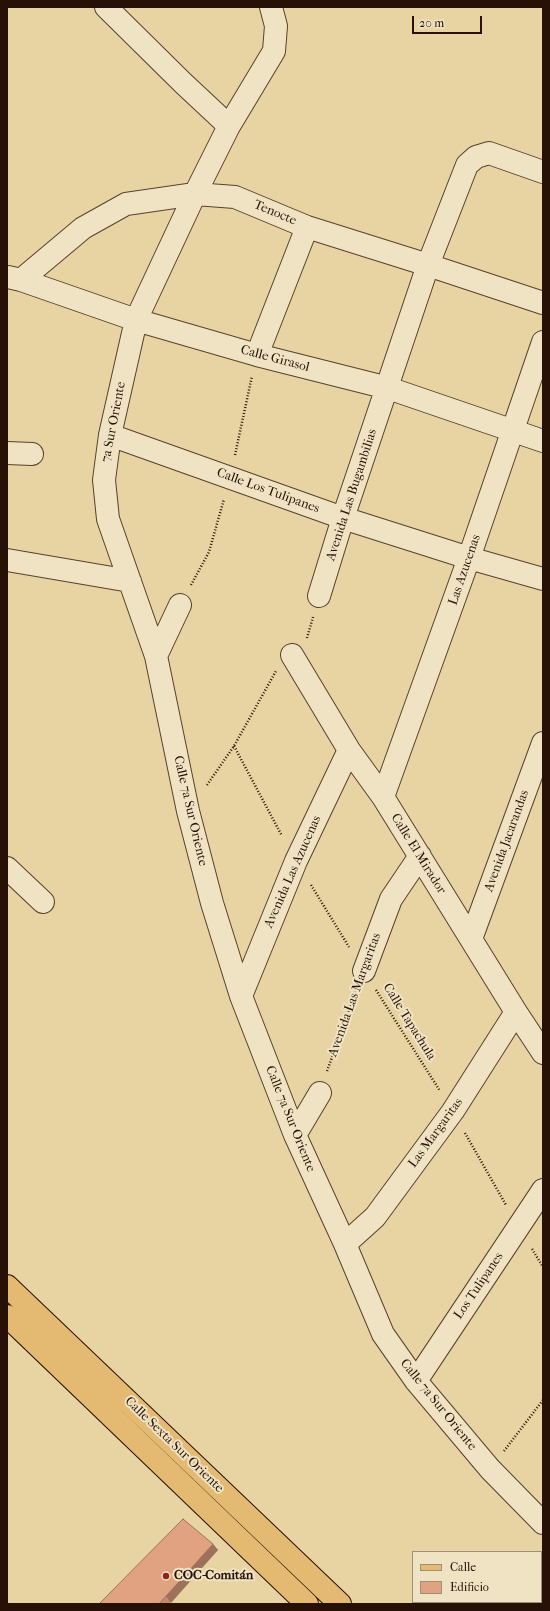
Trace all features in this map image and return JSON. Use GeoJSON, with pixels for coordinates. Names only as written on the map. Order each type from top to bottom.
{"type":"FeatureCollection","features":[{"type":"Feature","properties":{"kind":"main road","name":"Calle Sexta Sur Oriente"},"geometry":{"type":"LineString","coordinates":[[7,1286],[340,1604]]}},
{"type":"Feature","properties":{"kind":"main road","name":"Calle Sexta Sur Oriente"},"geometry":{"type":"LineString","coordinates":[[7,1316],[307,1604]]}},
{"type":"Feature","properties":{"kind":"street"},"geometry":{"type":"LineString","coordinates":[[106,7],[229,126]]}},
{"type":"Feature","properties":{"kind":"street","name":"7a Sur Oriente"},"geometry":{"type":"LineString","coordinates":[[156,656],[108,519],[104,480],[110,434],[136,320],[195,194],[229,126],[274,51],[276,26],[271,7]]}},
{"type":"Feature","properties":{"kind":"street","name":"Avenida Las Bugambilias"},"geometry":{"type":"LineString","coordinates":[[319,596],[343,518],[388,388],[428,265],[467,165],[476,157],[489,153],[543,172]]}},
{"type":"Feature","properties":{"kind":"street","name":"Tenocte"},"geometry":{"type":"LineString","coordinates":[[14,278],[83,228],[126,204],[195,194],[235,197],[307,227],[543,303]]}},
{"type":"Feature","properties":{"kind":"street"},"geometry":{"type":"LineString","coordinates":[[257,355],[307,227]]}},
{"type":"Feature","properties":{"kind":"street","name":"Calle Girasol"},"geometry":{"type":"LineString","coordinates":[[14,278],[136,320],[257,355],[388,388],[512,429],[543,441]]}},
{"type":"Feature","properties":{"kind":"street","name":"Las Azucenas"},"geometry":{"type":"LineString","coordinates":[[383,797],[469,558],[543,342]]}},
{"type":"Feature","properties":{"kind":"street","name":"Calle Los Tulipanes"},"geometry":{"type":"LineString","coordinates":[[110,434],[343,518],[469,558],[543,579]]}},
{"type":"Feature","properties":{"kind":"street"},"geometry":{"type":"LineString","coordinates":[[7,453],[32,454]]}},
{"type":"Feature","properties":{"kind":"street"},"geometry":{"type":"LineString","coordinates":[[7,560],[130,581]]}},
{"type":"Feature","properties":{"kind":"street"},"geometry":{"type":"LineString","coordinates":[[156,656],[180,605]]}},
{"type":"Feature","properties":{"kind":"street","name":"Calle El Mirador"},"geometry":{"type":"LineString","coordinates":[[292,655],[349,750],[383,797],[543,1053]]}},
{"type":"Feature","properties":{"kind":"street","name":"Calle 7a Sur Oriente"},"geometry":{"type":"LineString","coordinates":[[156,656],[188,811],[212,903],[241,996],[295,1135],[345,1244],[383,1334],[416,1381],[490,1469],[543,1523]]}},
{"type":"Feature","properties":{"kind":"street","name":"Avenida Jacarandas"},"geometry":{"type":"LineString","coordinates":[[472,939],[543,743]]}},
{"type":"Feature","properties":{"kind":"street","name":"Avenida Las Azucenas"},"geometry":{"type":"LineString","coordinates":[[241,996],[296,861],[349,750]]}},
{"type":"Feature","properties":{"kind":"street","name":"Avenida Las Margaritas"},"geometry":{"type":"LineString","coordinates":[[364,970],[391,899],[420,856]]}},
{"type":"Feature","properties":{"kind":"street"},"geometry":{"type":"LineString","coordinates":[[7,868],[43,902]]}},
{"type":"Feature","properties":{"kind":"street","name":"Las Margaritas"},"geometry":{"type":"LineString","coordinates":[[345,1244],[375,1217],[453,1111],[516,1012]]}},
{"type":"Feature","properties":{"kind":"street"},"geometry":{"type":"LineString","coordinates":[[295,1135],[320,1093]]}},
{"type":"Feature","properties":{"kind":"street","name":"Los Tulipanes"},"geometry":{"type":"LineString","coordinates":[[416,1381],[543,1190]]}},
{"type":"Feature","properties":{"kind":"path"},"geometry":{"type":"LineString","coordinates":[[188,811],[234,746],[278,668],[304,645],[319,596]]}},
{"type":"Feature","properties":{"kind":"path","name":"Calle Tapachula"},"geometry":{"type":"LineString","coordinates":[[234,746],[296,861],[453,1111],[518,1228],[543,1267]]}},
{"type":"Feature","properties":{"kind":"path","name":"Avenida Las Margaritas"},"geometry":{"type":"LineString","coordinates":[[320,1093],[364,970]]}},
{"type":"Feature","properties":{"kind":"path"},"geometry":{"type":"LineString","coordinates":[[490,1469],[543,1400]]}},
{"type":"Feature","properties":{"kind":"building","name":"COC-Comitán"},"geometry":{"type":"Polygon","coordinates":[[[183,1519],[213,1544],[159,1604],[99,1604],[183,1519]]]}},
{"type":"Feature","properties":{"kind":"place","name":"COC-Comitán"},"geometry":{"type":"Point","coordinates":[166,1576]}}]}
